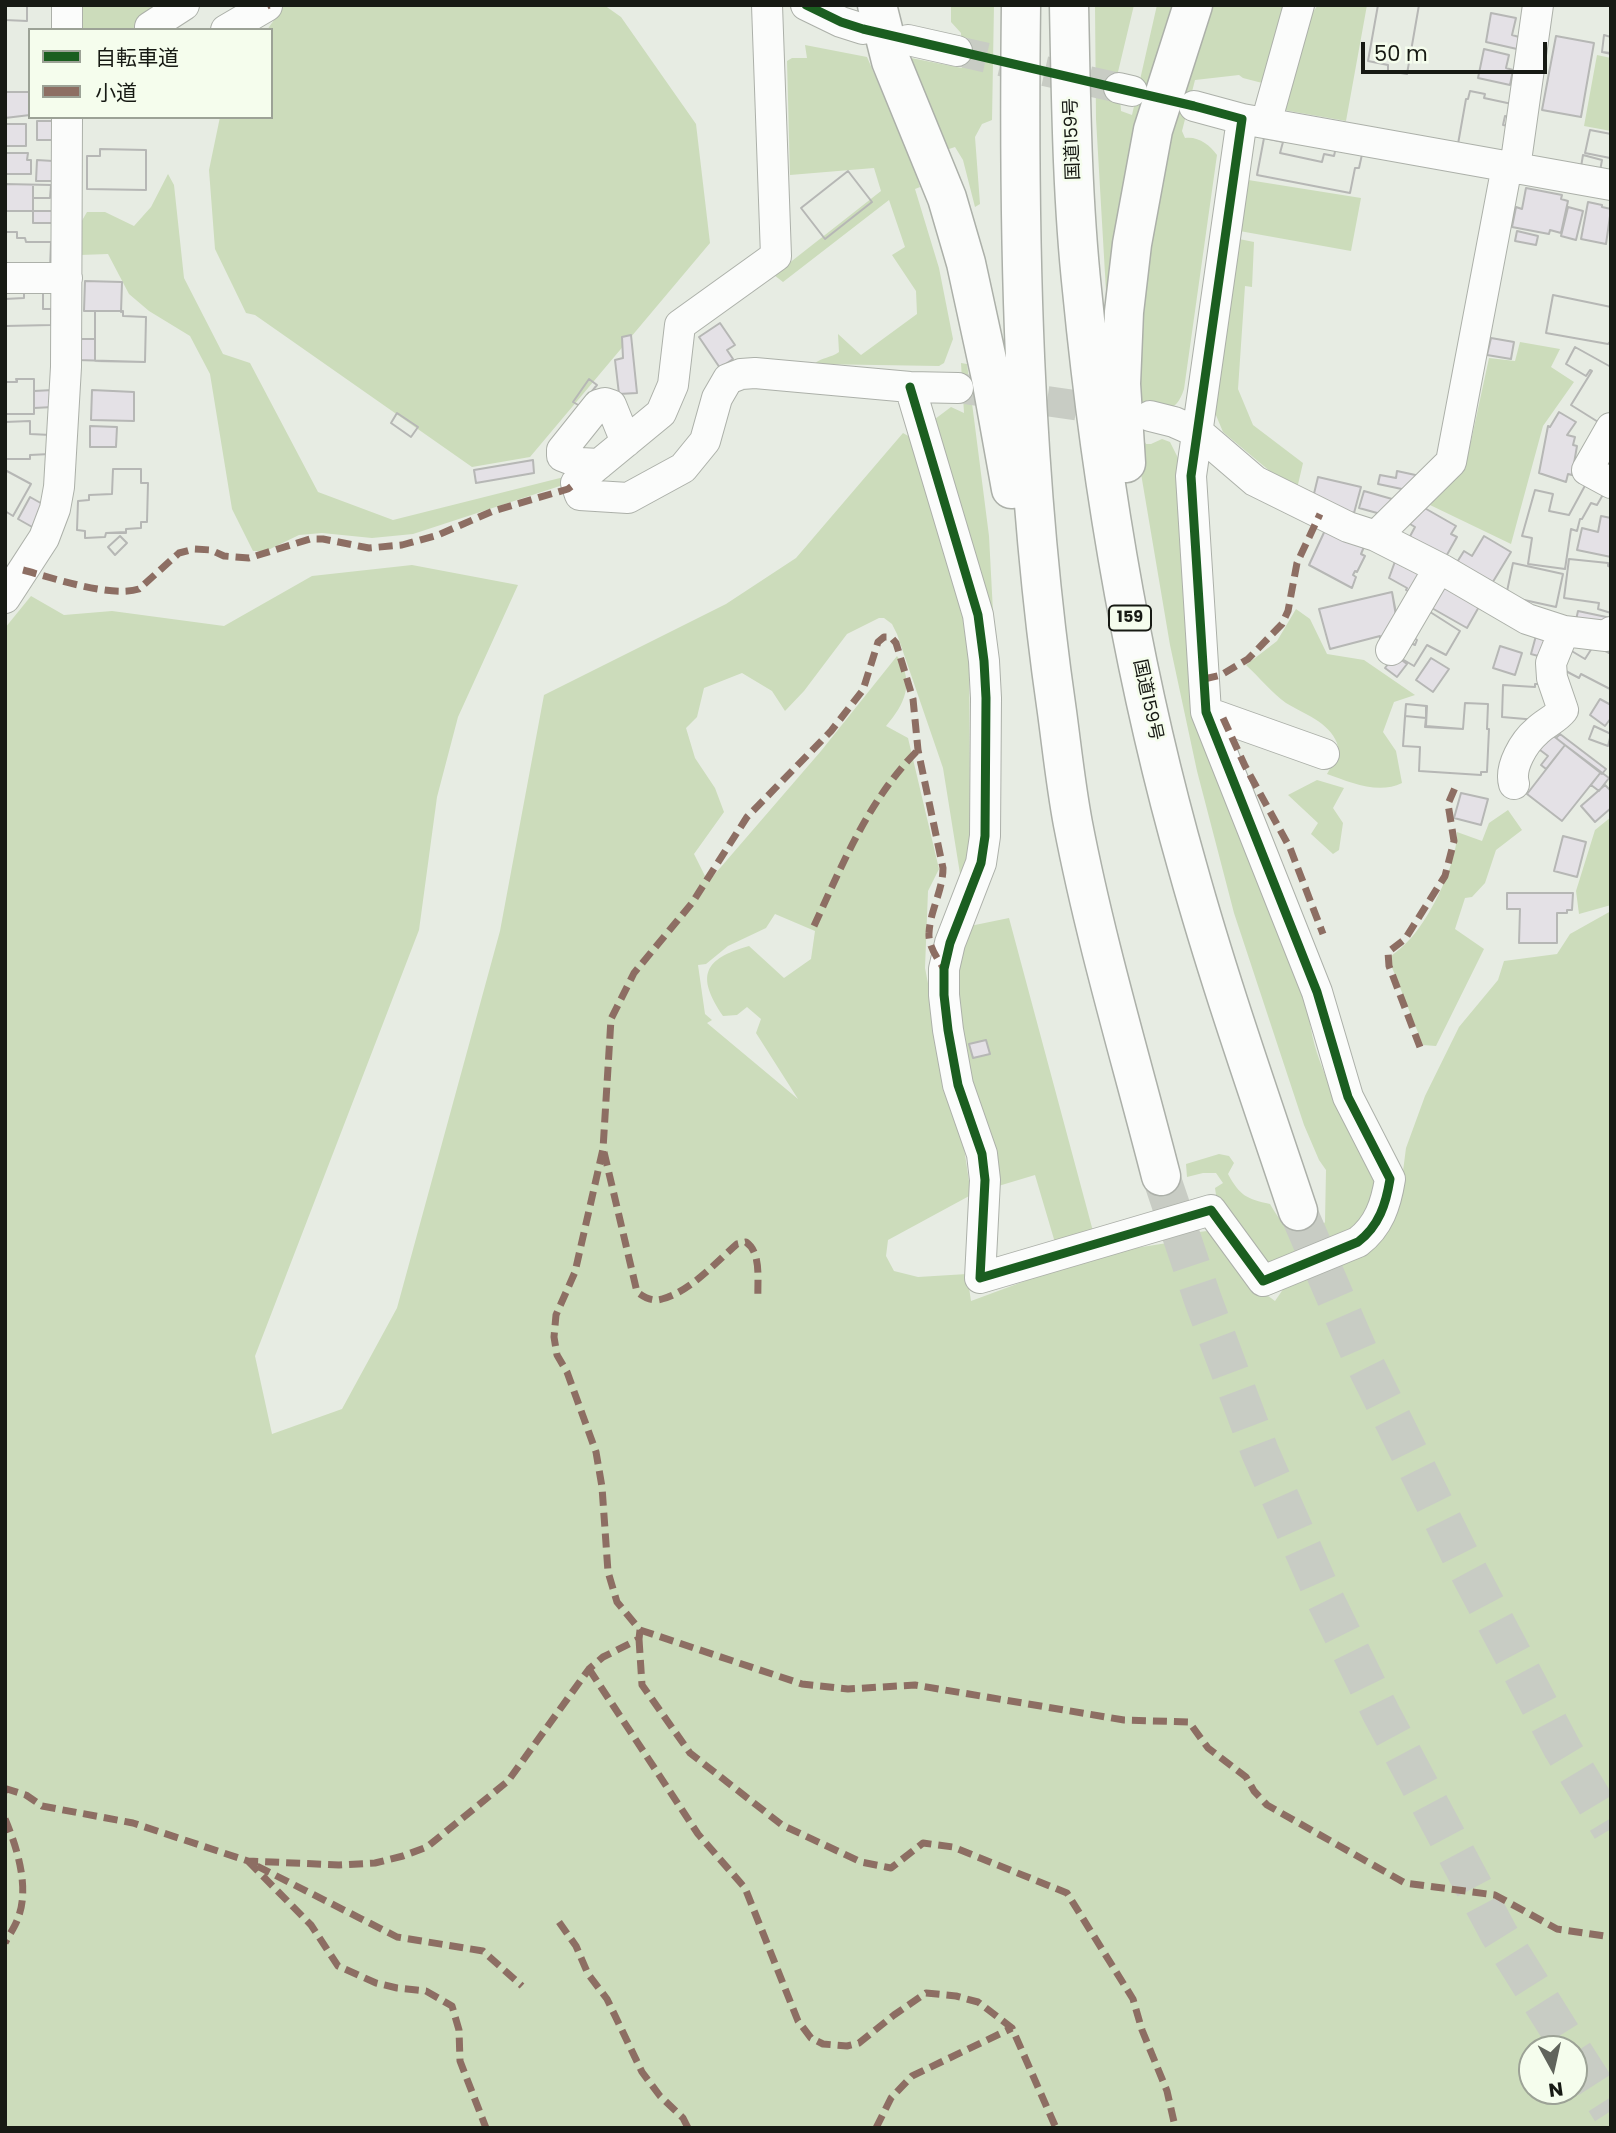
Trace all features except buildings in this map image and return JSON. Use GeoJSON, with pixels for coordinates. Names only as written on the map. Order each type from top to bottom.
{"type":"FeatureCollection","features":[{"type":"Feature","properties":{"kind":"highway"},"geometry":{"type":"LineString","coordinates":[[1021,5],[1018,177],[1035,540],[1048,655],[1072,821]]}},
{"type":"Feature","properties":{"kind":"highway","name":"国道159号"},"geometry":{"type":"LineString","coordinates":[[1069,5],[1072,146],[1081,288],[1112,524],[1140,670],[1187,867],[1298,1211]]}},
{"type":"Feature","properties":{"kind":"highway","name":"159"},"geometry":{"type":"LineString","coordinates":[[1193,5],[1153,130],[1132,244],[1124,312],[1121,384],[1126,482],[1160,672],[1204,867],[1268,1121]]}},
{"type":"Feature","properties":{"kind":"highway"},"geometry":{"type":"LineString","coordinates":[[870,17],[947,198],[966,263],[991,378],[1072,821],[1091,906],[1161,1176]]}},
{"type":"Feature","properties":{"kind":"street"},"geometry":{"type":"LineString","coordinates":[[67,5],[67,28]]}},
{"type":"Feature","properties":{"kind":"street"},"geometry":{"type":"LineString","coordinates":[[150,27],[184,5]]}},
{"type":"Feature","properties":{"kind":"street"},"geometry":{"type":"LineString","coordinates":[[767,5],[776,256],[680,325],[673,384],[661,413],[576,483],[580,495],[628,498],[683,468],[705,441],[717,398],[724,385],[729,379],[741,374],[958,388]]}},
{"type":"Feature","properties":{"kind":"street"},"geometry":{"type":"LineString","coordinates":[[807,5],[841,22],[870,17]]}},
{"type":"Feature","properties":{"kind":"street"},"geometry":{"type":"LineString","coordinates":[[910,387],[978,615],[984,661],[983,850],[981,863],[950,943],[944,969],[948,1030],[958,1084],[982,1154],[985,1180],[980,1278],[1211,1210],[1263,1281],[1358,1242],[1370,1233],[1377,1223],[1390,1179],[1348,1097],[1317,992],[1206,712],[1191,476],[1254,121],[1299,5]]}},
{"type":"Feature","properties":{"kind":"street"},"geometry":{"type":"LineString","coordinates":[[1362,532],[1451,462],[1511,167],[1538,5]]}},
{"type":"Feature","properties":{"kind":"street"},"geometry":{"type":"LineString","coordinates":[[908,40],[957,51]]}},
{"type":"Feature","properties":{"kind":"street"},"geometry":{"type":"LineString","coordinates":[[1194,106],[1254,121],[1611,185]]}},
{"type":"Feature","properties":{"kind":"street"},"geometry":{"type":"LineString","coordinates":[[5,598],[44,538],[55,509],[59,487],[66,367],[67,119]]}},
{"type":"Feature","properties":{"kind":"street"},"geometry":{"type":"LineString","coordinates":[[5,278],[67,278]]}},
{"type":"Feature","properties":{"kind":"street"},"geometry":{"type":"LineString","coordinates":[[599,464],[580,463],[562,456],[562,450],[598,405],[611,405],[625,442]]}},
{"type":"Feature","properties":{"kind":"street"},"geometry":{"type":"LineString","coordinates":[[1150,416],[1174,422],[1199,433],[1255,481],[1439,568],[1527,619],[1564,631],[1606,636],[1611,632]]}},
{"type":"Feature","properties":{"kind":"street"},"geometry":{"type":"LineString","coordinates":[[1611,428],[1587,470],[1611,483]]}},
{"type":"Feature","properties":{"kind":"street"},"geometry":{"type":"LineString","coordinates":[[1391,650],[1439,568]]}},
{"type":"Feature","properties":{"kind":"street"},"geometry":{"type":"LineString","coordinates":[[1514,784],[1514,766],[1526,743],[1535,732],[1563,710],[1552,678],[1551,663],[1564,631]]}},
{"type":"Feature","properties":{"kind":"street"},"geometry":{"type":"LineString","coordinates":[[1206,712],[1324,754]]}},
{"type":"Feature","properties":{"kind":"green space"},"geometry":{"type":"Polygon","coordinates":[[[76,5],[157,5],[136,28],[78,28],[76,5]]]}},
{"type":"Feature","properties":{"kind":"green space"},"geometry":{"type":"Polygon","coordinates":[[[604,5],[621,17],[696,124],[710,243],[530,457],[472,467],[255,315],[246,313],[215,249],[209,170],[220,119],[273,119],[273,28],[268,28],[283,7],[604,5]]]}},
{"type":"Feature","properties":{"kind":"green space"},"geometry":{"type":"Polygon","coordinates":[[[951,5],[994,5],[992,120],[982,124],[975,137],[980,204],[975,207],[963,160],[955,147],[946,150],[909,63],[911,58],[962,68],[961,33],[951,22],[951,5]]]}},
{"type":"Feature","properties":{"kind":"green space"},"geometry":{"type":"Polygon","coordinates":[[[1095,5],[1134,5],[1118,72],[1121,111],[1132,115],[1157,5],[1175,5],[1151,78],[1122,190],[1111,291],[1106,291],[1096,119],[1095,5]]]}},
{"type":"Feature","properties":{"kind":"green space"},"geometry":{"type":"Polygon","coordinates":[[[1204,5],[1283,5],[1284,11],[1266,84],[1239,75],[1195,80],[1182,131],[1185,138],[1203,142],[1217,155],[1184,389],[1174,406],[1161,406],[1148,400],[1145,403],[1142,437],[1146,444],[1162,439],[1170,442],[1179,460],[1191,665],[1305,983],[1312,1036],[1323,1070],[1346,1120],[1382,1184],[1359,1228],[1268,1263],[1217,1202],[1215,1188],[1223,1183],[1216,1173],[1187,1177],[1186,1164],[1219,1154],[1229,1156],[1234,1163],[1228,1174],[1240,1192],[1270,1204],[1288,1228],[1307,1234],[1316,1234],[1325,1222],[1326,1170],[1304,1125],[1234,913],[1197,771],[1170,645],[1135,438],[1141,251],[1204,5]]]}},
{"type":"Feature","properties":{"kind":"green space"},"geometry":{"type":"Polygon","coordinates":[[[1318,5],[1367,5],[1346,121],[1278,109],[1302,27],[1318,5]]]}},
{"type":"Feature","properties":{"kind":"green space"},"geometry":{"type":"Polygon","coordinates":[[[805,45],[867,57],[910,157],[920,187],[915,189],[939,268],[953,339],[944,363],[939,366],[814,364],[839,352],[838,334],[861,355],[917,314],[916,291],[892,255],[905,247],[889,200],[783,282],[774,275],[881,191],[874,168],[790,175],[787,61],[792,58],[807,58],[805,45]]]}},
{"type":"Feature","properties":{"kind":"green space"},"geometry":{"type":"Polygon","coordinates":[[[1597,55],[1611,58],[1611,131],[1584,126],[1597,55]]]}},
{"type":"Feature","properties":{"kind":"green space"},"geometry":{"type":"Polygon","coordinates":[[[168,174],[174,185],[184,278],[223,354],[250,363],[318,492],[393,520],[568,476],[566,484],[413,534],[372,538],[322,533],[299,535],[266,551],[253,551],[232,509],[210,374],[190,336],[149,311],[129,294],[108,254],[80,255],[80,224],[87,212],[105,212],[134,226],[151,207],[168,174]]]}},
{"type":"Feature","properties":{"kind":"green space"},"geometry":{"type":"Polygon","coordinates":[[[1242,179],[1361,198],[1351,251],[1234,230],[1242,179]]]}},
{"type":"Feature","properties":{"kind":"green space"},"geometry":{"type":"Polygon","coordinates":[[[1234,238],[1254,242],[1252,287],[1245,286],[1238,389],[1253,425],[1303,463],[1296,493],[1223,432],[1213,408],[1234,238]]]}},
{"type":"Feature","properties":{"kind":"green space"},"geometry":{"type":"Polygon","coordinates":[[[1520,342],[1560,349],[1551,367],[1574,382],[1543,426],[1511,544],[1430,505],[1465,469],[1489,358],[1515,361],[1520,342]]]}},
{"type":"Feature","properties":{"kind":"green space"},"geometry":{"type":"Polygon","coordinates":[[[961,363],[967,364],[989,536],[994,631],[931,422],[951,407],[964,413],[961,363]]]}},
{"type":"Feature","properties":{"kind":"green space"},"geometry":{"type":"Polygon","coordinates":[[[903,433],[917,441],[969,623],[970,848],[961,880],[943,768],[897,634],[892,624],[884,618],[847,634],[804,691],[785,711],[772,691],[742,673],[704,688],[697,717],[686,728],[695,758],[715,788],[724,812],[694,854],[708,882],[821,751],[897,656],[902,666],[906,675],[903,701],[886,726],[908,738],[939,869],[928,891],[925,968],[950,1096],[963,1141],[971,1195],[888,1240],[886,1256],[894,1271],[918,1277],[967,1274],[971,1301],[1098,1254],[1186,1240],[1199,1232],[1207,1231],[1230,1254],[1252,1284],[1275,1301],[1286,1285],[1369,1245],[1398,1210],[1406,1148],[1425,1096],[1459,1027],[1498,980],[1504,961],[1557,954],[1570,934],[1611,911],[1611,2128],[5,2128],[5,628],[31,596],[64,615],[112,611],[224,626],[312,576],[412,565],[518,585],[458,717],[437,797],[419,930],[255,1356],[272,1434],[342,1409],[397,1308],[500,931],[544,695],[726,604],[796,558],[903,433]],[[775,914],[766,928],[728,946],[706,964],[698,965],[705,1014],[712,1020],[707,1023],[798,1099],[756,1033],[761,1019],[747,1007],[737,1015],[723,1016],[714,1002],[707,980],[713,963],[749,946],[784,978],[811,959],[815,931],[775,914]]]}},
{"type":"Feature","properties":{"kind":"green space"},"geometry":{"type":"Polygon","coordinates":[[[1296,609],[1310,619],[1327,654],[1364,660],[1415,695],[1394,702],[1383,732],[1396,751],[1402,783],[1374,788],[1327,774],[1337,751],[1337,743],[1328,729],[1286,703],[1246,665],[1277,641],[1296,609]]]}},
{"type":"Feature","properties":{"kind":"green space"},"geometry":{"type":"Polygon","coordinates":[[[1317,780],[1344,788],[1333,808],[1343,823],[1339,850],[1333,854],[1311,834],[1318,823],[1288,795],[1317,780]]]}},
{"type":"Feature","properties":{"kind":"green space"},"geometry":{"type":"Polygon","coordinates":[[[1508,810],[1522,830],[1496,850],[1485,883],[1472,897],[1465,898],[1455,929],[1484,949],[1436,1046],[1423,1045],[1390,957],[1411,938],[1435,902],[1453,858],[1457,832],[1482,841],[1489,823],[1508,810]]]}},
{"type":"Feature","properties":{"kind":"green space"},"geometry":{"type":"Polygon","coordinates":[[[1611,817],[1611,905],[1579,914],[1576,891],[1595,830],[1611,817]]]}},
{"type":"Feature","properties":{"kind":"green space"},"geometry":{"type":"Polygon","coordinates":[[[1009,918],[1094,1235],[1056,1246],[1035,1175],[995,1187],[979,1123],[953,980],[970,926],[1009,918]]]}},
{"type":"Feature","properties":{"kind":"tunnel"},"geometry":{"type":"LineString","coordinates":[[957,51],[1119,88]]}},
{"type":"Feature","properties":{"kind":"tunnel"},"geometry":{"type":"LineString","coordinates":[[958,388],[1115,411]]}},
{"type":"Feature","properties":{"kind":"tunnel"},"geometry":{"type":"LineString","coordinates":[[1161,1176],[1203,1300],[1260,1452],[1323,1595],[1381,1713],[1499,1934],[1562,2035]]}},
{"type":"Feature","properties":{"kind":"tunnel"},"geometry":{"type":"LineString","coordinates":[[1298,1211],[1359,1352],[1461,1557],[1562,1748],[1611,1829]]}},
{"type":"Feature","properties":{"kind":"tunnel"},"geometry":{"type":"LineString","coordinates":[[1588,2075],[1611,2111]]}},
{"type":"Feature","properties":{"kind":"marked path"},"geometry":{"type":"LineString","coordinates":[[23,570],[82,586],[127,591],[139,589],[179,553],[194,549],[249,558],[310,539],[369,548],[402,545],[438,535],[493,511],[568,489],[576,483]]}},
{"type":"Feature","properties":{"kind":"marked path"},"geometry":{"type":"LineString","coordinates":[[1204,679],[1221,675],[1248,659],[1282,624],[1288,611],[1297,563],[1320,514]]}},
{"type":"Feature","properties":{"kind":"marked path"},"geometry":{"type":"LineString","coordinates":[[5,1791],[7,1789],[26,1795],[42,1806],[133,1823],[248,1861],[339,1865],[375,1863],[427,1847],[508,1781],[589,1669],[603,1657],[639,1639],[640,1630],[617,1602],[608,1572],[602,1487],[596,1452],[567,1372],[557,1355],[554,1337],[556,1315],[575,1272],[603,1149],[611,1019],[634,973],[692,903],[747,817],[831,731],[863,690],[878,642],[884,637],[891,637],[896,643],[913,699],[918,750],[943,868],[929,938],[944,969]]}},
{"type":"Feature","properties":{"kind":"marked path"},"geometry":{"type":"LineString","coordinates":[[1223,718],[1245,766],[1290,848],[1323,934]]}},
{"type":"Feature","properties":{"kind":"marked path"},"geometry":{"type":"LineString","coordinates":[[814,926],[858,833],[885,789],[918,750]]}},
{"type":"Feature","properties":{"kind":"marked path"},"geometry":{"type":"LineString","coordinates":[[1420,1047],[1389,966],[1388,952],[1405,939],[1445,876],[1454,841],[1448,804],[1457,783]]}},
{"type":"Feature","properties":{"kind":"marked path"},"geometry":{"type":"LineString","coordinates":[[604,1152],[637,1292],[655,1300],[673,1295],[702,1276],[737,1244],[746,1242],[757,1260],[758,1298]]}},
{"type":"Feature","properties":{"kind":"marked path"},"geometry":{"type":"LineString","coordinates":[[640,1630],[802,1684],[848,1689],[915,1685],[1124,1720],[1189,1722],[1208,1748],[1246,1777],[1267,1805],[1405,1883],[1495,1895],[1557,1929],[1611,1937]]}},
{"type":"Feature","properties":{"kind":"marked path"},"geometry":{"type":"LineString","coordinates":[[639,1639],[642,1685],[690,1753],[782,1825],[861,1862],[891,1868],[923,1843],[953,1847],[1067,1893],[1133,1999],[1142,2030],[1167,2091],[1174,2122],[1172,2128]]}},
{"type":"Feature","properties":{"kind":"marked path"},"geometry":{"type":"LineString","coordinates":[[589,1669],[698,1834],[745,1888],[798,2021],[811,2038],[823,2044],[847,2046],[859,2043],[926,1993],[956,1996],[978,2002],[1012,2028],[1056,2128]]}},
{"type":"Feature","properties":{"kind":"marked path"},"geometry":{"type":"LineString","coordinates":[[5,1819],[18,1855],[23,1894],[18,1918],[5,1943]]}},
{"type":"Feature","properties":{"kind":"marked path"},"geometry":{"type":"LineString","coordinates":[[248,1861],[311,1925],[338,1966],[376,1983],[426,1991],[452,2006],[459,2030],[460,2061],[486,2128]]}},
{"type":"Feature","properties":{"kind":"marked path"},"geometry":{"type":"LineString","coordinates":[[257,1866],[397,1937],[483,1951],[522,1986]]}},
{"type":"Feature","properties":{"kind":"marked path"},"geometry":{"type":"LineString","coordinates":[[559,1922],[576,1946],[588,1974],[607,1999],[642,2072],[660,2096],[683,2118],[688,2128]]}},
{"type":"Feature","properties":{"kind":"marked path"},"geometry":{"type":"LineString","coordinates":[[876,2128],[891,2098],[912,2076],[1012,2028]]}},
{"type":"Feature","properties":{"kind":"cycle path"},"geometry":{"type":"LineString","coordinates":[[806,5],[863,29],[1242,119],[1191,476],[1206,712],[1317,992],[1348,1097],[1390,1179],[1380,1214],[1371,1229],[1358,1242],[1263,1281],[1211,1210],[980,1278],[985,1180],[982,1154],[958,1085],[948,1030],[944,969],[950,943],[981,863],[985,836],[984,661],[978,615],[910,387]]}}]}
